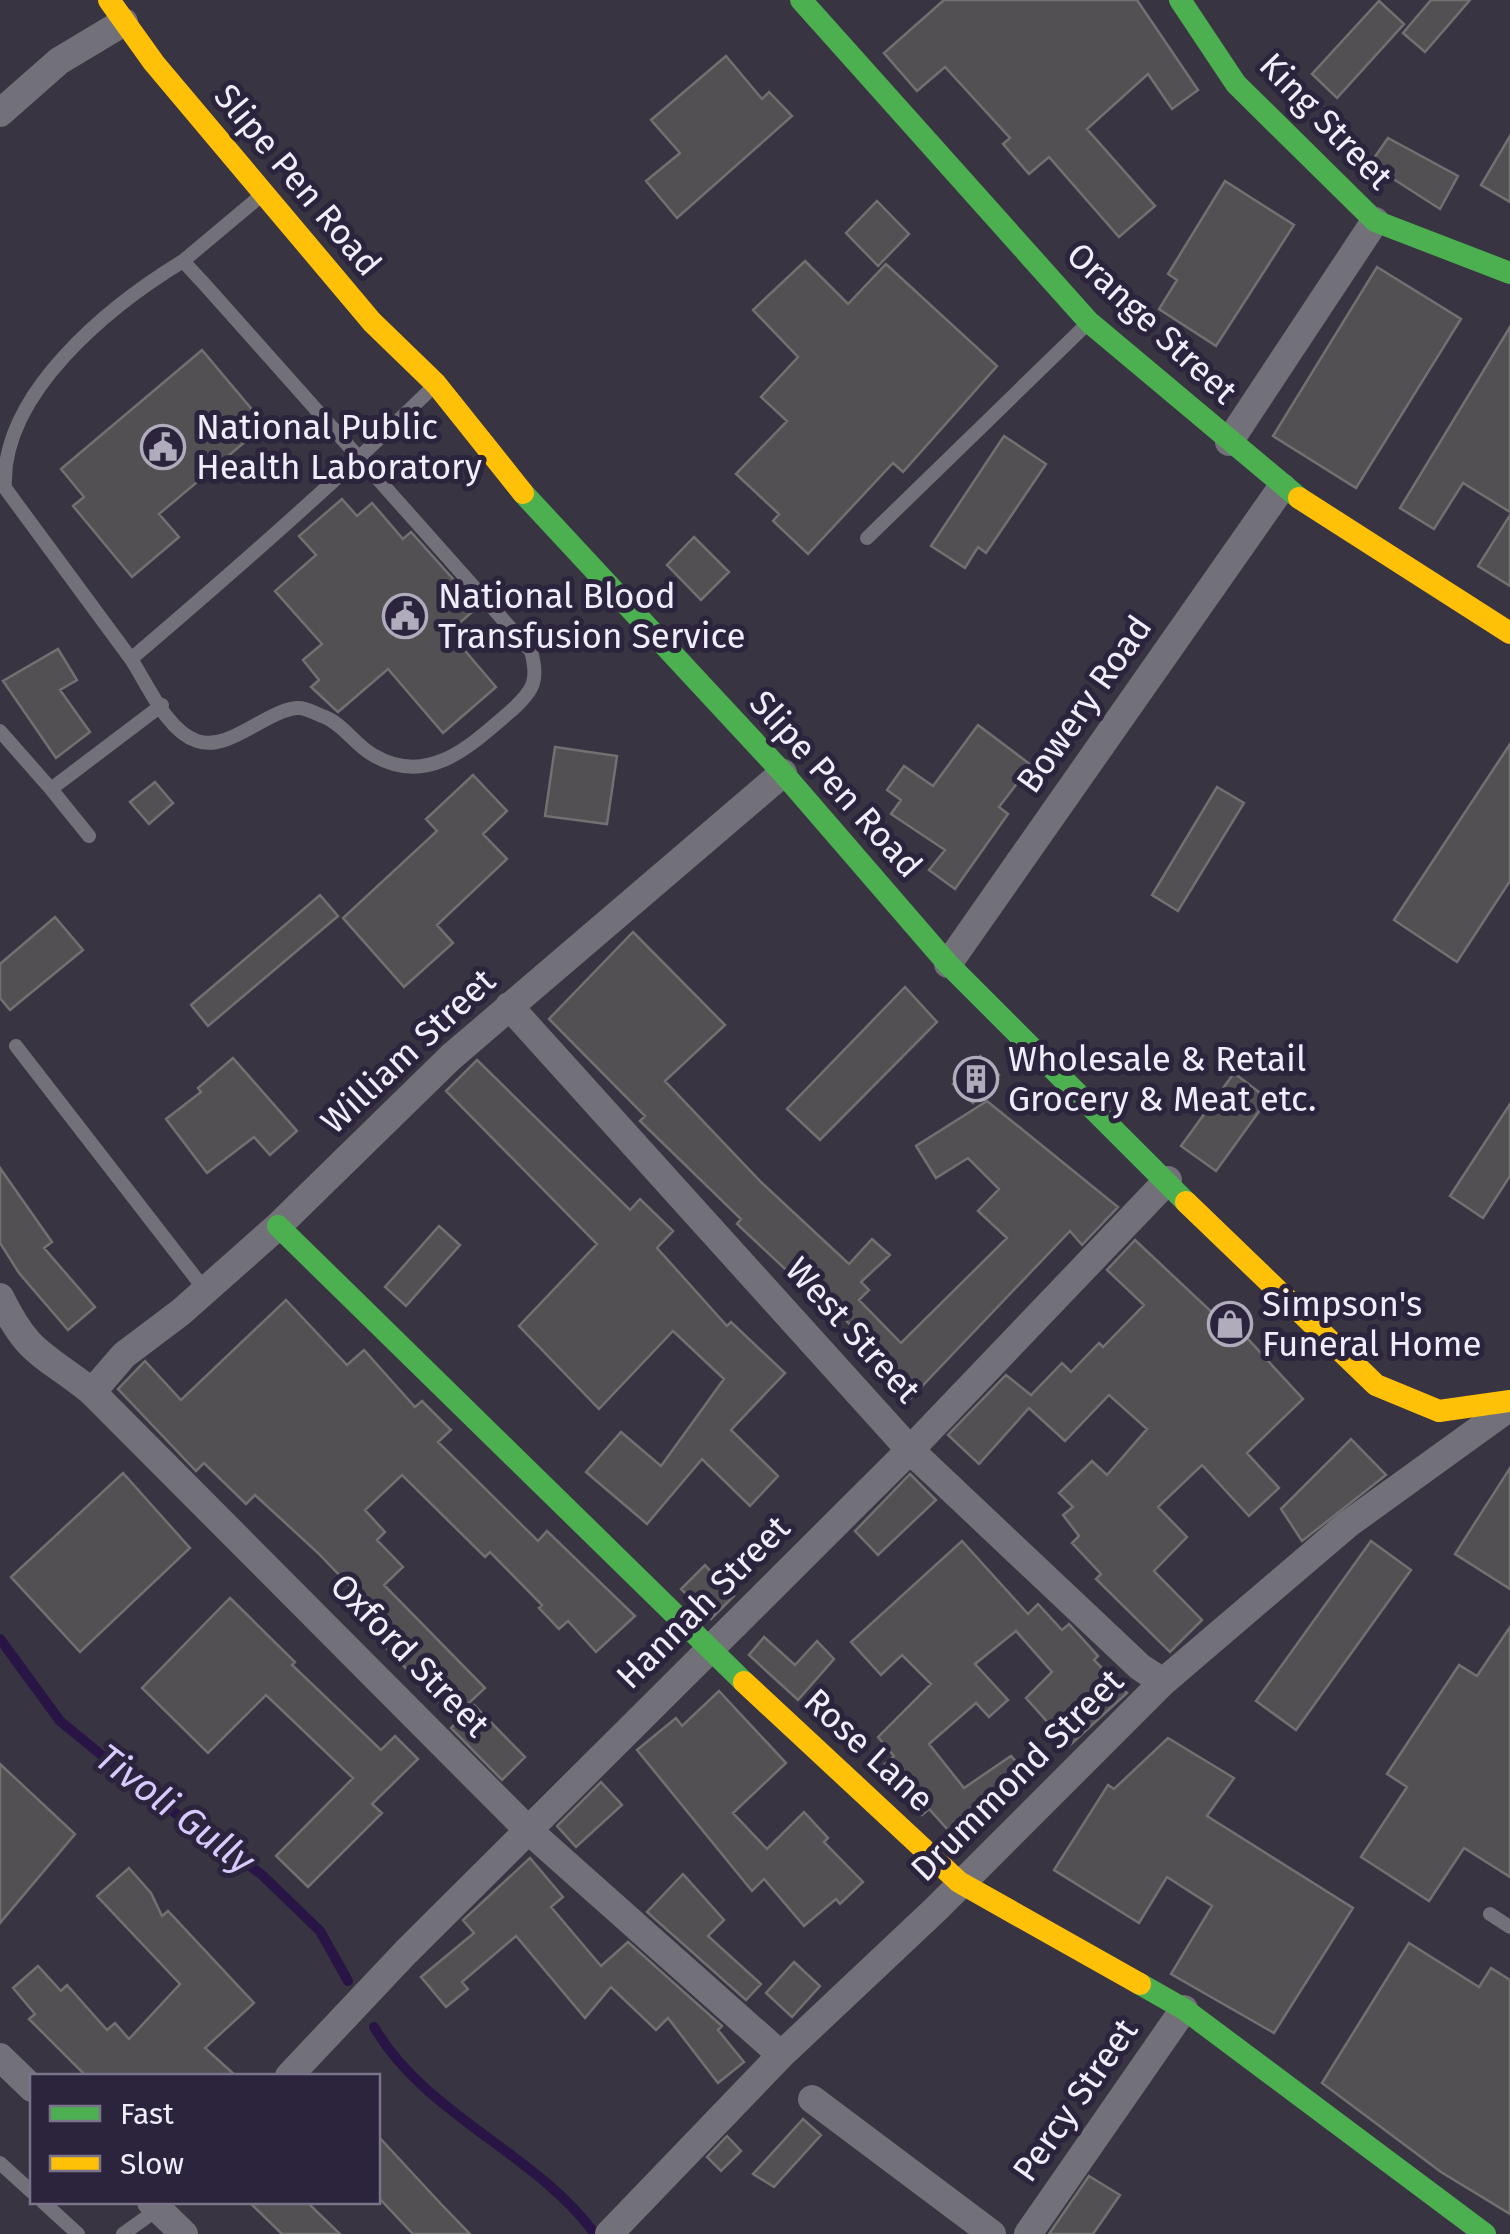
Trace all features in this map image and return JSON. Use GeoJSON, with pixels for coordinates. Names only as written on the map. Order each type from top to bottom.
{"type":"FeatureCollection","features":[{"type":"Feature","properties":{"kind":"street","name":"Orange Street"},"geometry":{"type":"LineString","coordinates":[[801,0],[1089,322],[1282,487],[1510,633]]}},
{"type":"Feature","properties":{"kind":"street","name":"King Street"},"geometry":{"type":"LineString","coordinates":[[1180,0],[1236,84],[1374,221],[1510,274]]}},
{"type":"Feature","properties":{"kind":"street"},"geometry":{"type":"LineString","coordinates":[[0,113],[117,11]]}},
{"type":"Feature","properties":{"kind":"street","name":"Slipe Pen Road"},"geometry":{"type":"LineString","coordinates":[[117,11],[372,322],[436,384],[530,501],[783,773],[948,964],[1297,1312],[1376,1385],[1438,1412],[1510,1404]]}},
{"type":"Feature","properties":{"kind":"street"},"geometry":{"type":"LineString","coordinates":[[1228,442],[1374,221]]}},
{"type":"Feature","properties":{"kind":"street","name":"Bowery Road"},"geometry":{"type":"LineString","coordinates":[[948,964],[1282,487]]}},
{"type":"Feature","properties":{"kind":"street","name":"William Street"},"geometry":{"type":"LineString","coordinates":[[92,1392],[124,1354],[278,1226],[509,1006],[783,773]]}},
{"type":"Feature","properties":{"kind":"street","name":"West Street"},"geometry":{"type":"LineString","coordinates":[[509,1006],[910,1450],[1140,1668],[1162,1682]]}},
{"type":"Feature","properties":{"kind":"street","name":"Hannah Street"},"geometry":{"type":"LineString","coordinates":[[291,2074],[707,1648],[910,1450],[1168,1180]]}},
{"type":"Feature","properties":{"kind":"street","name":"Rose Lane"},"geometry":{"type":"LineString","coordinates":[[278,1226],[707,1648],[959,1882],[1184,2009],[1486,2234]]}},
{"type":"Feature","properties":{"kind":"street","name":"Oxford Street"},"geometry":{"type":"LineString","coordinates":[[0,1296],[20,1338],[54,1368],[92,1392],[528,1830],[781,2055]]}},
{"type":"Feature","properties":{"kind":"street","name":"Drummond Street"},"geometry":{"type":"LineString","coordinates":[[610,2234],[781,2055],[936,1909],[1162,1682],[1348,1524],[1510,1404]]}},
{"type":"Feature","properties":{"kind":"street","name":"Percy Street"},"geometry":{"type":"LineString","coordinates":[[1028,2234],[1184,2009]]}},
{"type":"Feature","properties":{"kind":"street"},"geometry":{"type":"LineString","coordinates":[[0,2057],[30,2086]]}},
{"type":"Feature","properties":{"kind":"street"},"geometry":{"type":"LineString","coordinates":[[812,2099],[992,2234]]}},
{"type":"Feature","properties":{"kind":"street"},"geometry":{"type":"LineString","coordinates":[[158,2204],[184,2234]]}},
{"type":"Feature","properties":{"kind":"lane"},"geometry":{"type":"LineString","coordinates":[[183,261],[531,651],[537,674],[532,691],[460,756],[421,769],[393,766],[369,754],[334,721],[300,707],[268,716],[224,740],[202,744],[182,734],[131,659],[2,490],[2,464],[22,408],[59,357],[264,193]]}},
{"type":"Feature","properties":{"kind":"lane"},"geometry":{"type":"LineString","coordinates":[[867,538],[1089,322]]}},
{"type":"Feature","properties":{"kind":"lane"},"geometry":{"type":"LineString","coordinates":[[131,659],[359,460],[436,384]]}},
{"type":"Feature","properties":{"kind":"lane"},"geometry":{"type":"LineString","coordinates":[[51,789],[162,705]]}},
{"type":"Feature","properties":{"kind":"lane"},"geometry":{"type":"LineString","coordinates":[[0,731],[90,836]]}},
{"type":"Feature","properties":{"kind":"lane"},"geometry":{"type":"LineString","coordinates":[[16,1046],[204,1290]]}},
{"type":"Feature","properties":{"kind":"lane"},"geometry":{"type":"LineString","coordinates":[[1490,1914],[1510,1927]]}},
{"type":"Feature","properties":{"kind":"lane"},"geometry":{"type":"LineString","coordinates":[[0,2163],[30,2190]]}},
{"type":"Feature","properties":{"kind":"lane"},"geometry":{"type":"LineString","coordinates":[[44,2204],[78,2234]]}},
{"type":"Feature","properties":{"kind":"lane"},"geometry":{"type":"LineString","coordinates":[[123,2234],[158,2204]]}},
{"type":"Feature","properties":{"kind":"building"},"geometry":{"type":"Polygon","coordinates":[[[944,0],[1137,0],[1198,90],[1172,109],[1148,74],[1087,129],[1155,206],[1119,237],[1049,157],[1029,174],[1003,144],[1010,138],[945,67],[917,91],[884,53],[944,0]]]}},
{"type":"Feature","properties":{"kind":"building"},"geometry":{"type":"Polygon","coordinates":[[[1431,0],[1470,0],[1425,52],[1403,33],[1431,0]]]}},
{"type":"Feature","properties":{"kind":"building"},"geometry":{"type":"Polygon","coordinates":[[[1379,1],[1404,24],[1337,98],[1312,74],[1379,1]]]}},
{"type":"Feature","properties":{"kind":"building"},"geometry":{"type":"Polygon","coordinates":[[[726,56],[762,99],[769,92],[792,116],[677,218],[646,181],[680,153],[651,120],[726,56]]]}},
{"type":"Feature","properties":{"kind":"building"},"geometry":{"type":"Polygon","coordinates":[[[1510,136],[1510,202],[1481,185],[1510,136]]]}},
{"type":"Feature","properties":{"kind":"building"},"geometry":{"type":"Polygon","coordinates":[[[1388,138],[1458,176],[1440,209],[1370,164],[1388,138]]]}},
{"type":"Feature","properties":{"kind":"building"},"geometry":{"type":"Polygon","coordinates":[[[1225,181],[1294,225],[1216,346],[1159,309],[1177,280],[1168,274],[1225,181]]]}},
{"type":"Feature","properties":{"kind":"building"},"geometry":{"type":"Polygon","coordinates":[[[877,201],[909,234],[878,266],[846,233],[877,201]]]}},
{"type":"Feature","properties":{"kind":"building"},"geometry":{"type":"Polygon","coordinates":[[[805,261],[848,304],[886,264],[997,366],[903,472],[893,463],[808,554],[773,521],[779,514],[736,474],[787,421],[761,397],[798,357],[753,310],[805,261]]]}},
{"type":"Feature","properties":{"kind":"building"},"geometry":{"type":"Polygon","coordinates":[[[1377,267],[1461,319],[1356,488],[1273,436],[1377,267]]]}},
{"type":"Feature","properties":{"kind":"building"},"geometry":{"type":"Polygon","coordinates":[[[1510,327],[1510,512],[1463,483],[1434,529],[1400,508],[1510,327]]]}},
{"type":"Feature","properties":{"kind":"building","name":"National Public Health Laboratory"},"geometry":{"type":"Polygon","coordinates":[[[202,350],[265,425],[159,514],[179,537],[132,577],[73,506],[84,497],[61,469],[202,350]]]}},
{"type":"Feature","properties":{"kind":"building"},"geometry":{"type":"Polygon","coordinates":[[[1004,436],[1046,464],[986,553],[978,547],[965,568],[931,546],[1004,436]]]}},
{"type":"Feature","properties":{"kind":"building","name":"National Blood Transfusion Service"},"geometry":{"type":"Polygon","coordinates":[[[342,499],[357,516],[372,503],[403,539],[411,532],[478,607],[449,632],[496,687],[443,733],[388,669],[338,712],[311,687],[319,680],[303,660],[322,644],[275,591],[316,555],[299,536],[342,499]]]}},
{"type":"Feature","properties":{"kind":"building"},"geometry":{"type":"Polygon","coordinates":[[[1510,515],[1510,586],[1478,566],[1510,515]]]}},
{"type":"Feature","properties":{"kind":"building"},"geometry":{"type":"Polygon","coordinates":[[[694,537],[729,572],[701,600],[667,565],[694,537]]]}},
{"type":"Feature","properties":{"kind":"building"},"geometry":{"type":"Polygon","coordinates":[[[58,649],[77,680],[60,690],[90,732],[56,758],[3,681],[58,649]]]}},
{"type":"Feature","properties":{"kind":"building"},"geometry":{"type":"Polygon","coordinates":[[[978,725],[1031,765],[999,807],[1008,814],[955,889],[929,870],[945,850],[891,814],[901,800],[887,790],[904,766],[933,786],[978,725]]]}},
{"type":"Feature","properties":{"kind":"building"},"geometry":{"type":"Polygon","coordinates":[[[1510,744],[1510,881],[1457,962],[1394,920],[1510,744]]]}},
{"type":"Feature","properties":{"kind":"building"},"geometry":{"type":"Polygon","coordinates":[[[555,747],[617,756],[607,824],[545,816],[555,747]]]}},
{"type":"Feature","properties":{"kind":"building"},"geometry":{"type":"Polygon","coordinates":[[[473,775],[507,811],[483,834],[507,859],[437,925],[453,943],[404,987],[343,918],[437,831],[426,819],[473,775]]]}},
{"type":"Feature","properties":{"kind":"building"},"geometry":{"type":"Polygon","coordinates":[[[155,782],[173,803],[149,824],[130,802],[155,782]]]}},
{"type":"Feature","properties":{"kind":"building"},"geometry":{"type":"Polygon","coordinates":[[[1217,787],[1244,803],[1178,911],[1152,895],[1217,787]]]}},
{"type":"Feature","properties":{"kind":"building"},"geometry":{"type":"Polygon","coordinates":[[[320,895],[338,916],[208,1026],[191,1005],[320,895]]]}},
{"type":"Feature","properties":{"kind":"building"},"geometry":{"type":"Polygon","coordinates":[[[55,917],[83,950],[10,1010],[0,998],[0,964],[55,917]]]}},
{"type":"Feature","properties":{"kind":"building"},"geometry":{"type":"Polygon","coordinates":[[[633,932],[725,1025],[665,1081],[761,1182],[849,1264],[872,1239],[890,1255],[861,1282],[869,1290],[859,1300],[901,1343],[1007,1238],[978,1211],[999,1189],[968,1158],[936,1178],[916,1146],[987,1101],[1118,1207],[1082,1245],[1070,1231],[906,1403],[873,1370],[884,1360],[803,1276],[798,1281],[737,1224],[741,1219],[640,1121],[645,1116],[549,1019],[633,932]]]}},
{"type":"Feature","properties":{"kind":"building"},"geometry":{"type":"Polygon","coordinates":[[[905,987],[937,1022],[820,1140],[787,1109],[905,987]]]}},
{"type":"Feature","properties":{"kind":"building","name":"Wholesale & Retail Grocery & Meat etc."},"geometry":{"type":"Polygon","coordinates":[[[980,1056],[999,1075],[973,1103],[953,1084],[980,1056]]]}},
{"type":"Feature","properties":{"kind":"building"},"geometry":{"type":"Polygon","coordinates":[[[233,1058],[297,1131],[270,1155],[254,1137],[207,1173],[166,1119],[201,1092],[198,1088],[233,1058]]]}},
{"type":"Feature","properties":{"kind":"building"},"geometry":{"type":"Polygon","coordinates":[[[477,1060],[630,1210],[640,1199],[673,1231],[657,1248],[727,1326],[731,1322],[785,1373],[731,1430],[778,1476],[750,1506],[702,1459],[647,1524],[586,1472],[621,1432],[661,1466],[724,1379],[673,1331],[599,1409],[519,1326],[597,1244],[446,1091],[477,1060]]]}},
{"type":"Feature","properties":{"kind":"building"},"geometry":{"type":"Polygon","coordinates":[[[1234,1073],[1268,1099],[1216,1171],[1181,1146],[1234,1073]]]}},
{"type":"Feature","properties":{"kind":"building"},"geometry":{"type":"Polygon","coordinates":[[[1510,1104],[1510,1176],[1483,1218],[1450,1196],[1510,1104]]]}},
{"type":"Feature","properties":{"kind":"building"},"geometry":{"type":"Polygon","coordinates":[[[0,1168],[52,1242],[44,1248],[95,1307],[68,1330],[19,1273],[0,1243],[0,1168]]]}},
{"type":"Feature","properties":{"kind":"building"},"geometry":{"type":"Polygon","coordinates":[[[439,1226],[460,1245],[406,1306],[385,1287],[439,1226]]]}},
{"type":"Feature","properties":{"kind":"building"},"geometry":{"type":"Polygon","coordinates":[[[1135,1240],[1220,1320],[1225,1314],[1303,1399],[1247,1453],[1279,1488],[1249,1516],[1202,1465],[1158,1507],[1187,1537],[1154,1571],[1202,1620],[1170,1652],[1096,1579],[1101,1574],[1072,1543],[1079,1536],[1063,1515],[1073,1507],[1059,1493],[1092,1461],[1107,1475],[1147,1429],[1109,1395],[1065,1441],[1029,1408],[979,1464],[948,1435],[1006,1375],[1031,1395],[1062,1363],[1071,1372],[1099,1343],[1103,1347],[1144,1305],[1107,1270],[1135,1240]]]}},
{"type":"Feature","properties":{"kind":"building"},"geometry":{"type":"Polygon","coordinates":[[[286,1300],[347,1365],[364,1350],[415,1407],[422,1401],[451,1430],[438,1442],[538,1541],[547,1531],[635,1616],[596,1652],[568,1621],[559,1629],[539,1608],[542,1605],[490,1552],[485,1557],[402,1475],[365,1510],[385,1532],[377,1540],[403,1567],[384,1585],[485,1688],[454,1717],[379,1641],[391,1629],[318,1553],[255,1495],[246,1504],[204,1463],[196,1471],[118,1389],[145,1361],[181,1400],[286,1300]]]}},
{"type":"Feature","properties":{"kind":"building"},"geometry":{"type":"Polygon","coordinates":[[[1351,1439],[1386,1475],[1302,1541],[1281,1509],[1351,1439]]]}},
{"type":"Feature","properties":{"kind":"building"},"geometry":{"type":"Polygon","coordinates":[[[1510,1468],[1510,1589],[1455,1554],[1510,1468]]]}},
{"type":"Feature","properties":{"kind":"building"},"geometry":{"type":"Polygon","coordinates":[[[123,1473],[190,1548],[80,1652],[11,1577],[123,1473]]]}},
{"type":"Feature","properties":{"kind":"building"},"geometry":{"type":"Polygon","coordinates":[[[910,1474],[936,1500],[878,1555],[855,1531],[910,1474]]]}},
{"type":"Feature","properties":{"kind":"building"},"geometry":{"type":"Polygon","coordinates":[[[962,1541],[1028,1614],[1038,1604],[1062,1630],[1069,1624],[1098,1656],[1094,1660],[1127,1693],[1069,1746],[1026,1698],[1052,1672],[1016,1631],[975,1664],[1008,1700],[989,1717],[976,1703],[929,1744],[964,1788],[1011,1756],[1028,1775],[958,1841],[929,1809],[922,1815],[878,1770],[894,1756],[878,1737],[931,1684],[902,1655],[881,1675],[851,1642],[962,1541]]]}},
{"type":"Feature","properties":{"kind":"building"},"geometry":{"type":"Polygon","coordinates":[[[1371,1541],[1411,1570],[1296,1730],[1256,1701],[1371,1541]]]}},
{"type":"Feature","properties":{"kind":"building"},"geometry":{"type":"Polygon","coordinates":[[[705,1565],[734,1596],[711,1619],[681,1589],[705,1565]]]}},
{"type":"Feature","properties":{"kind":"building"},"geometry":{"type":"Polygon","coordinates":[[[230,1598],[295,1662],[292,1665],[381,1750],[395,1736],[418,1759],[372,1804],[382,1813],[308,1887],[276,1856],[353,1778],[266,1695],[208,1753],[142,1688],[230,1598]]]}},
{"type":"Feature","properties":{"kind":"building"},"geometry":{"type":"Polygon","coordinates":[[[1510,1627],[1510,1877],[1464,1848],[1429,1901],[1361,1857],[1407,1787],[1387,1774],[1459,1665],[1477,1676],[1510,1627]]]}},
{"type":"Feature","properties":{"kind":"building"},"geometry":{"type":"Polygon","coordinates":[[[764,1637],[795,1665],[817,1641],[834,1659],[798,1700],[749,1655],[764,1637]]]}},
{"type":"Feature","properties":{"kind":"building"},"geometry":{"type":"Polygon","coordinates":[[[719,1691],[786,1763],[733,1813],[767,1849],[804,1812],[828,1838],[824,1842],[863,1882],[840,1904],[836,1899],[804,1926],[764,1879],[752,1891],[637,1750],[676,1718],[682,1726],[719,1691]]]}},
{"type":"Feature","properties":{"kind":"building"},"geometry":{"type":"Polygon","coordinates":[[[474,1705],[525,1757],[502,1780],[451,1728],[474,1705]]]}},
{"type":"Feature","properties":{"kind":"building"},"geometry":{"type":"Polygon","coordinates":[[[1168,1738],[1234,1778],[1207,1816],[1353,1908],[1274,2033],[1171,1974],[1212,1906],[1167,1877],[1139,1923],[1054,1870],[1108,1785],[1114,1789],[1168,1738]]]}},
{"type":"Feature","properties":{"kind":"building"},"geometry":{"type":"Polygon","coordinates":[[[0,1764],[75,1834],[0,1923],[0,1764]]]}},
{"type":"Feature","properties":{"kind":"building"},"geometry":{"type":"Polygon","coordinates":[[[601,1782],[622,1805],[576,1847],[557,1826],[601,1782]]]}},
{"type":"Feature","properties":{"kind":"building"},"geometry":{"type":"Polygon","coordinates":[[[530,1858],[563,1897],[551,1907],[601,1966],[628,1942],[722,2026],[718,2030],[744,2062],[718,2083],[668,2018],[656,2030],[611,1987],[585,2018],[516,1936],[462,1982],[468,1989],[446,2007],[421,1977],[474,1933],[463,1920],[530,1858]]]}},
{"type":"Feature","properties":{"kind":"building"},"geometry":{"type":"Polygon","coordinates":[[[129,1868],[151,1893],[162,1916],[168,1911],[254,2003],[205,2048],[234,2074],[84,2074],[29,2019],[35,2014],[13,1988],[38,1966],[61,1991],[67,1985],[107,2030],[115,2023],[129,2039],[180,1984],[97,1896],[129,1868]]]}},
{"type":"Feature","properties":{"kind":"building"},"geometry":{"type":"Polygon","coordinates":[[[683,1874],[724,1920],[708,1936],[761,1984],[746,2000],[647,1912],[683,1874]]]}},
{"type":"Feature","properties":{"kind":"building"},"geometry":{"type":"Polygon","coordinates":[[[1409,1943],[1479,1987],[1491,1968],[1510,1980],[1510,2214],[1441,2172],[1322,2083],[1409,1943]]]}},
{"type":"Feature","properties":{"kind":"building"},"geometry":{"type":"Polygon","coordinates":[[[794,1962],[820,1986],[792,2017],[766,1993],[794,1962]]]}},
{"type":"Feature","properties":{"kind":"building"},"geometry":{"type":"Polygon","coordinates":[[[803,2119],[821,2135],[774,2187],[753,2174],[803,2119]]]}},
{"type":"Feature","properties":{"kind":"building"},"geometry":{"type":"Polygon","coordinates":[[[727,2136],[741,2151],[721,2171],[707,2157],[727,2136]]]}},
{"type":"Feature","properties":{"kind":"building"},"geometry":{"type":"Polygon","coordinates":[[[380,2138],[470,2234],[413,2234],[380,2199],[380,2138]]]}},
{"type":"Feature","properties":{"kind":"building"},"geometry":{"type":"Polygon","coordinates":[[[1089,2176],[1120,2195],[1093,2234],[1049,2234],[1089,2176]]]}},
{"type":"Feature","properties":{"kind":"building"},"geometry":{"type":"Polygon","coordinates":[[[251,2204],[309,2204],[340,2234],[282,2234],[251,2204]]]}},
{"type":"Feature","properties":{"kind":"waterway","name":"Tivoli Gully"},"geometry":{"type":"LineString","coordinates":[[0,1639],[60,1721],[154,1798],[261,1874],[320,1931],[348,1981]]}},
{"type":"Feature","properties":{"kind":"waterway","name":"Tivoli Gully"},"geometry":{"type":"LineString","coordinates":[[374,2027],[422,2086],[543,2180],[595,2234]]}},
{"type":"Feature","properties":{"kind":"traffic: fast"},"geometry":{"type":"LineString","coordinates":[[801,0],[1089,322],[1299,498]]}},
{"type":"Feature","properties":{"kind":"traffic: fast"},"geometry":{"type":"LineString","coordinates":[[1180,0],[1236,84],[1375,221],[1510,273]]}},
{"type":"Feature","properties":{"kind":"traffic: fast"},"geometry":{"type":"LineString","coordinates":[[523,493],[783,773],[948,964],[1186,1202]]}},
{"type":"Feature","properties":{"kind":"traffic: fast"},"geometry":{"type":"LineString","coordinates":[[278,1226],[744,1682]]}},
{"type":"Feature","properties":{"kind":"traffic: fast"},"geometry":{"type":"LineString","coordinates":[[1140,1984],[1184,2009],[1485,2234]]}},
{"type":"Feature","properties":{"kind":"traffic: slow"},"geometry":{"type":"LineString","coordinates":[[109,0],[154,63],[372,322],[436,384],[523,493]]}},
{"type":"Feature","properties":{"kind":"traffic: slow"},"geometry":{"type":"LineString","coordinates":[[1299,498],[1510,633]]}},
{"type":"Feature","properties":{"kind":"traffic: slow"},"geometry":{"type":"LineString","coordinates":[[1186,1202],[1376,1385],[1439,1411],[1510,1401]]}},
{"type":"Feature","properties":{"kind":"traffic: slow"},"geometry":{"type":"LineString","coordinates":[[744,1682],[959,1882],[1140,1984]]}},
{"type":"Feature","properties":{"kind":"place","name":"National Public Health Laboratory"},"geometry":{"type":"Point","coordinates":[163,447]}},
{"type":"Feature","properties":{"kind":"place","name":"National Blood Transfusion Service"},"geometry":{"type":"Point","coordinates":[405,616]}},
{"type":"Feature","properties":{"kind":"place","name":"Wholesale & Retail Grocery & Meat etc."},"geometry":{"type":"Point","coordinates":[976,1079]}},
{"type":"Feature","properties":{"kind":"place","name":"Simpson's Funeral Home"},"geometry":{"type":"Point","coordinates":[1230,1324]}}]}
